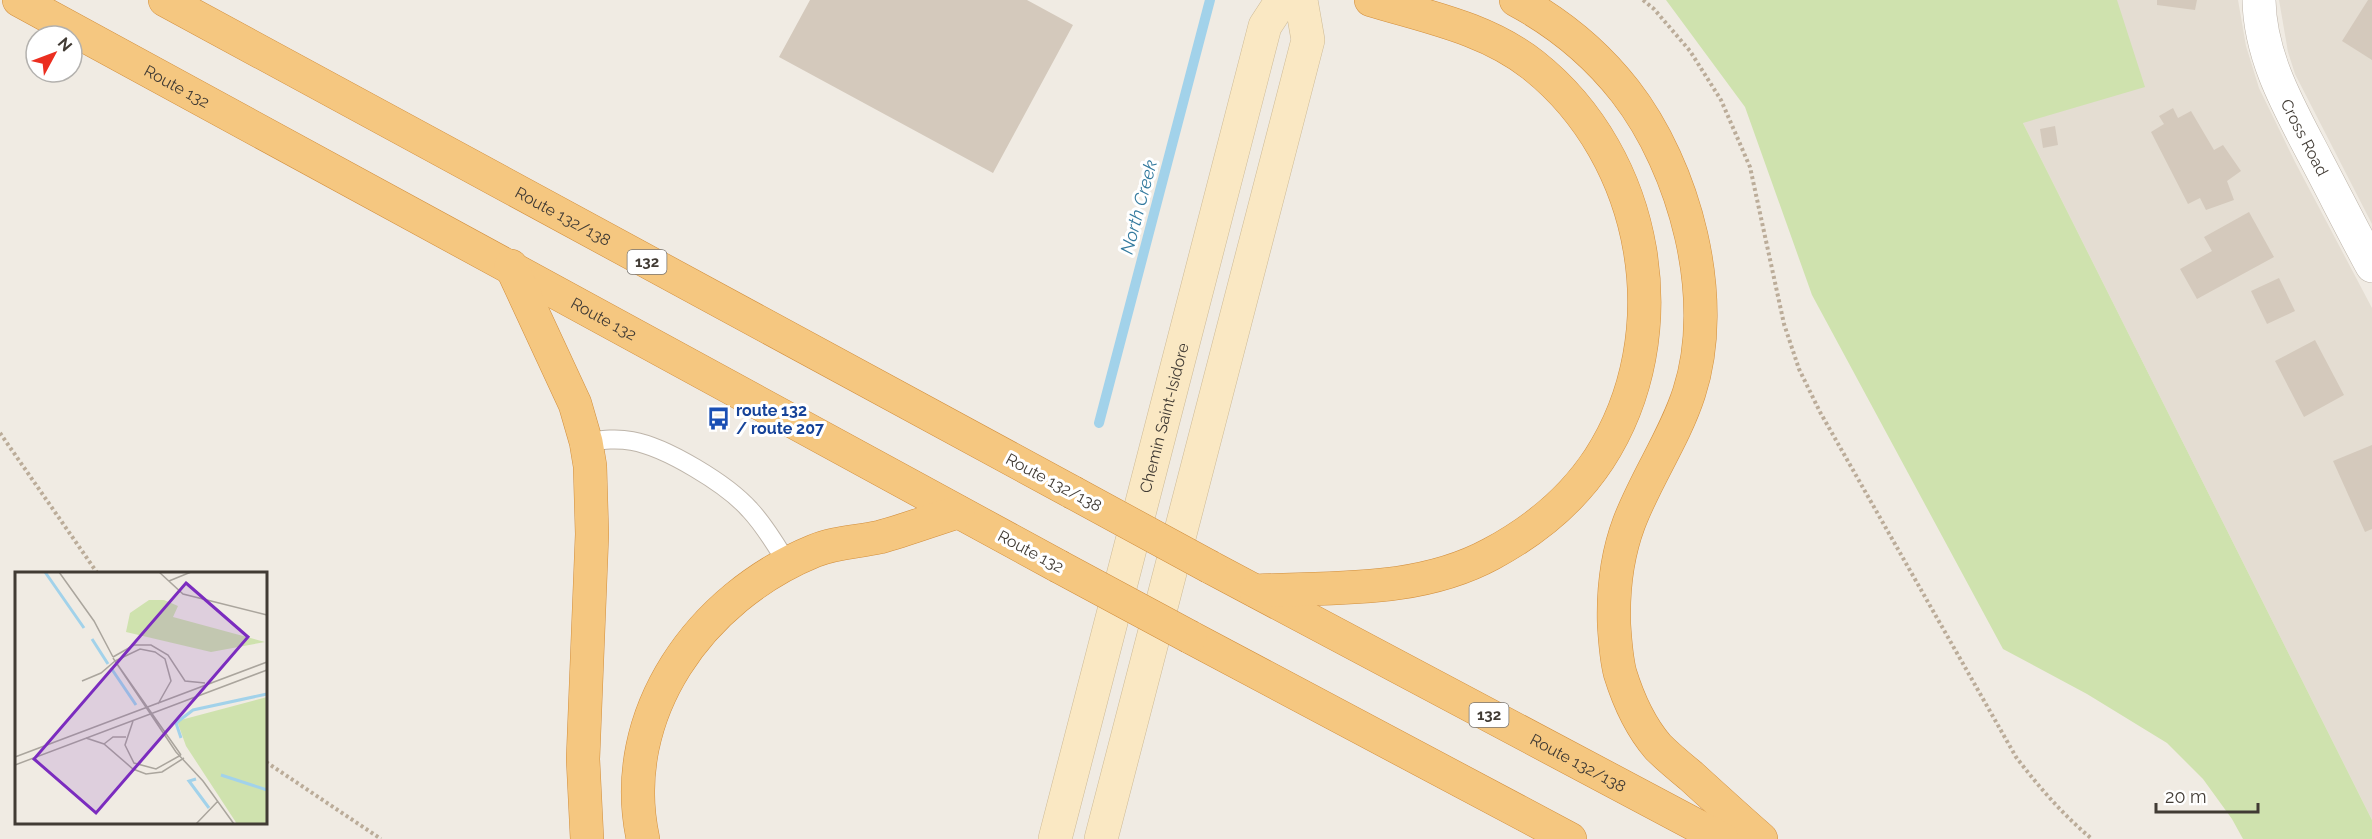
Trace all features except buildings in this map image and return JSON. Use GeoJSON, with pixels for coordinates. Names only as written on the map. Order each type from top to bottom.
{"type":"FeatureCollection","features":[{"type":"Feature","properties":{"kind":"highway","name":"Route 132"},"geometry":{"type":"LineString","coordinates":[[19,0],[512,266],[958,512],[1570,839]]}},
{"type":"Feature","properties":{"kind":"highway","name":"Route 132/138"},"geometry":{"type":"LineString","coordinates":[[165,0],[1210,567],[1722,839]]}},
{"type":"Feature","properties":{"kind":"highway"},"geometry":{"type":"LineString","coordinates":[[1256,591],[1386,586],[1415,581],[1461,568],[1518,539],[1562,504],[1600,458],[1619,421],[1633,384],[1642,343],[1645,301],[1642,257],[1634,220],[1622,184],[1595,134],[1547,78],[1532,64],[1504,46],[1474,31],[1371,0]]}},
{"type":"Feature","properties":{"kind":"highway"},"geometry":{"type":"LineString","coordinates":[[1516,0],[1547,18],[1575,40],[1624,90],[1657,142],[1685,211],[1698,284],[1700,319],[1695,369],[1680,420],[1630,521],[1622,547],[1615,582],[1615,643],[1619,671],[1629,699],[1636,714],[1658,746],[1761,839]]}},
{"type":"Feature","properties":{"kind":"highway"},"geometry":{"type":"LineString","coordinates":[[512,266],[567,385],[586,442],[592,495],[583,759],[587,839]]}},
{"type":"Feature","properties":{"kind":"highway"},"geometry":{"type":"LineString","coordinates":[[643,839],[638,802],[638,775],[644,739],[655,705],[669,676],[692,640],[722,608],[753,584],[787,563],[816,550],[848,541],[879,537],[958,512]]}},
{"type":"Feature","properties":{"kind":"main road","name":"Chemin Saint-Isidore"},"geometry":{"type":"LineString","coordinates":[[1055,839],[1265,26],[1282,0]]}},
{"type":"Feature","properties":{"kind":"main road"},"geometry":{"type":"LineString","coordinates":[[1101,839],[1308,40],[1301,0]]}},
{"type":"Feature","properties":{"kind":"street","name":"Cross Road"},"geometry":{"type":"LineString","coordinates":[[2259,0],[2265,47],[2275,77],[2298,126],[2372,266]]}},
{"type":"Feature","properties":{"kind":"lane"},"geometry":{"type":"LineString","coordinates":[[586,442],[613,439],[651,446],[728,488],[750,509],[787,563]]}},
{"type":"Feature","properties":{"kind":"path"},"geometry":{"type":"LineString","coordinates":[[1643,0],[1654,9],[1690,51],[1721,100],[1750,167],[1784,324],[1799,369],[1820,412],[2016,757],[2040,788],[2073,824],[2092,839]]}},
{"type":"Feature","properties":{"kind":"path"},"geometry":{"type":"LineString","coordinates":[[0,433],[97,572]]}},
{"type":"Feature","properties":{"kind":"path"},"geometry":{"type":"LineString","coordinates":[[267,763],[381,839]]}},
{"type":"Feature","properties":{"kind":"shaded area"},"geometry":{"type":"Polygon","coordinates":[[[2012,0],[2238,0],[2246,46],[2259,88],[2372,308],[2372,820],[2023,123],[2012,0]]]}},
{"type":"Feature","properties":{"kind":"shaded area"},"geometry":{"type":"Polygon","coordinates":[[[2279,0],[2372,0],[2372,224],[2295,74],[2288,52],[2279,0]]]}},
{"type":"Feature","properties":{"kind":"green space"},"geometry":{"type":"Polygon","coordinates":[[[1666,0],[2117,0],[2145,87],[2023,123],[2372,820],[2372,839],[2243,839],[2232,819],[2203,779],[2167,743],[2087,694],[2003,649],[1812,295],[1745,107],[1666,0]]]}},
{"type":"Feature","properties":{"kind":"waterway","name":"North Creek"},"geometry":{"type":"LineString","coordinates":[[1099,423],[1210,0]]}},
{"type":"Feature","properties":{"kind":"place","name":"route 132 / route 207"},"geometry":{"type":"Point","coordinates":[718,419]}}]}
